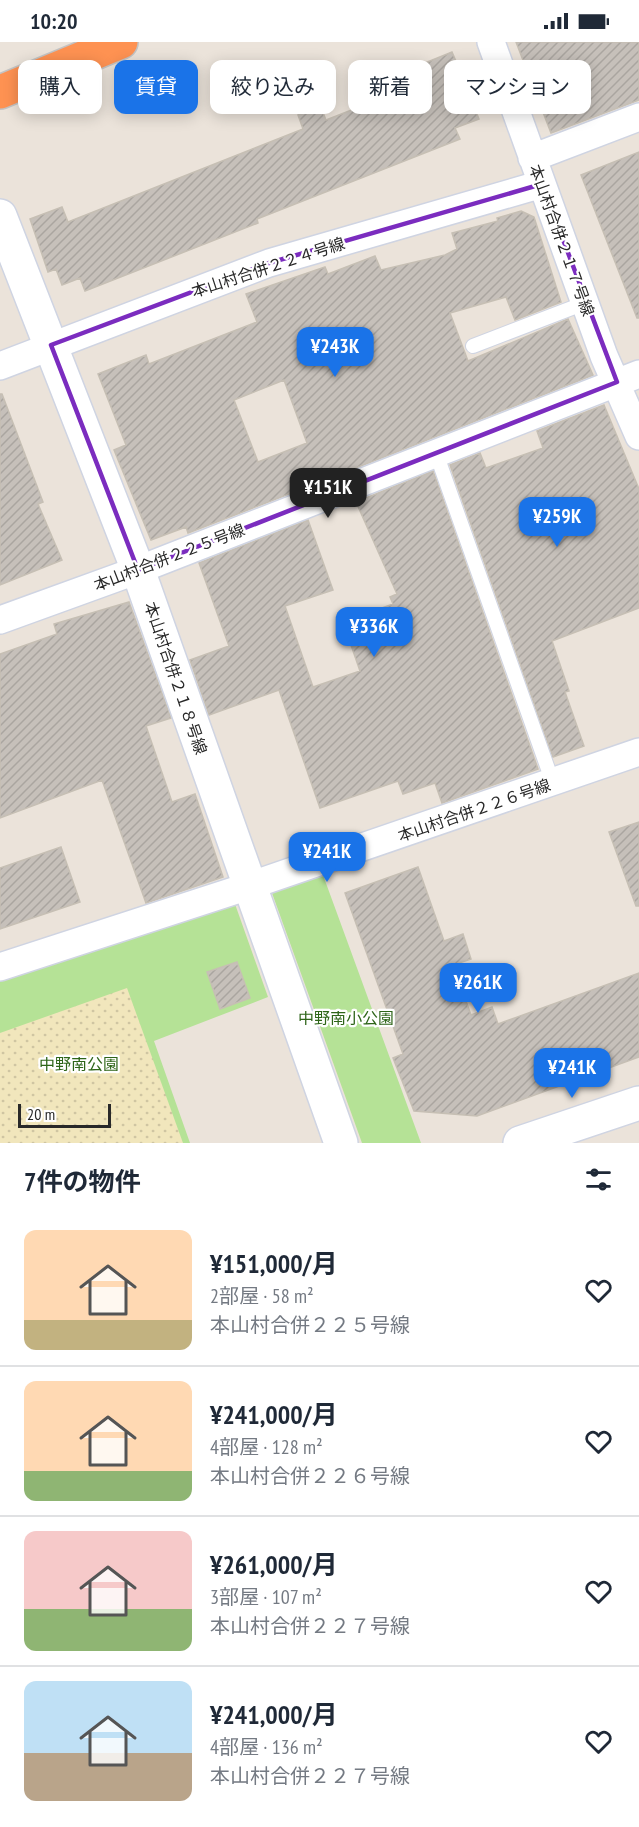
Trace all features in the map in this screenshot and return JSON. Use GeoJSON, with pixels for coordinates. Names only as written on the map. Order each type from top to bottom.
{"type":"FeatureCollection","features":[{"type":"Feature","properties":{"kind":"highway"},"geometry":{"type":"LineString","coordinates":[[0,92],[121,42]]}},
{"type":"Feature","properties":{"kind":"street","name":"本山村合併２１７号線"},"geometry":{"type":"LineString","coordinates":[[491,42],[585,303],[628,378],[639,436]]}},
{"type":"Feature","properties":{"kind":"street"},"geometry":{"type":"LineString","coordinates":[[532,158],[639,117]]}},
{"type":"Feature","properties":{"kind":"street","name":"本山村合併２２４号線"},"geometry":{"type":"LineString","coordinates":[[0,366],[269,263],[542,184]]}},
{"type":"Feature","properties":{"kind":"street","name":"本山村合併２１８号線"},"geometry":{"type":"LineString","coordinates":[[0,216],[138,570],[341,1143]]}},
{"type":"Feature","properties":{"kind":"street","name":"本山村合併２２５号線"},"geometry":{"type":"LineString","coordinates":[[0,620],[138,570],[628,378]]}},
{"type":"Feature","properties":{"kind":"street","name":"本山村合併２２６号線"},"geometry":{"type":"LineString","coordinates":[[0,967],[249,886],[639,752]]}},
{"type":"Feature","properties":{"kind":"street"},"geometry":{"type":"LineString","coordinates":[[520,1143],[639,1103]]}},
{"type":"Feature","properties":{"kind":"lane"},"geometry":{"type":"LineString","coordinates":[[473,346],[585,303]]}},
{"type":"Feature","properties":{"kind":"lane"},"geometry":{"type":"LineString","coordinates":[[436,453],[553,783]]}},
{"type":"Feature","properties":{"kind":"highlighted area"},"geometry":{"type":"Polygon","coordinates":[[[542,184],[617,382],[138,570],[51,345],[269,263],[542,184]]]}},
{"type":"Feature","properties":{"kind":"green space","name":"中野南小公園"},"geometry":{"type":"Polygon","coordinates":[[[323,875],[421,1143],[362,1143],[272,893],[323,875]]]}},
{"type":"Feature","properties":{"kind":"green space","name":"中野南公園"},"geometry":{"type":"Polygon","coordinates":[[[235,904],[268,997],[154,1041],[190,1143],[0,1143],[0,981],[235,904]]]}},
{"type":"Feature","properties":{"kind":"sand"},"geometry":{"type":"Polygon","coordinates":[[[127,988],[183,1143],[0,1143],[0,1033],[127,988]]]}},
{"type":"Feature","properties":{"kind":"building"},"geometry":{"type":"Polygon","coordinates":[[[516,42],[639,42],[639,100],[551,133],[544,114],[591,114],[591,60],[523,60],[516,42]]]}},
{"type":"Feature","properties":{"kind":"building"},"geometry":{"type":"Polygon","coordinates":[[[452,52],[456,60],[444,60],[444,114],[477,114],[479,119],[455,128],[460,139],[257,219],[258,223],[85,291],[80,278],[62,285],[56,269],[48,272],[30,219],[62,207],[68,222],[303,129],[298,115],[300,114],[324,114],[326,120],[348,111],[348,114],[432,114],[432,60],[452,52]]]}},
{"type":"Feature","properties":{"kind":"building"},"geometry":{"type":"Polygon","coordinates":[[[639,152],[639,318],[637,318],[581,175],[639,152]]]}},
{"type":"Feature","properties":{"kind":"building"},"geometry":{"type":"Polygon","coordinates":[[[521,211],[534,217],[561,302],[515,320],[506,297],[450,313],[468,361],[568,319],[593,375],[343,473],[297,488],[297,491],[188,533],[186,527],[151,540],[114,450],[126,445],[98,374],[146,355],[149,364],[257,322],[246,294],[325,267],[328,274],[375,256],[381,270],[445,255],[457,249],[452,233],[498,221],[497,218],[521,211]],[[284,380],[234,400],[258,462],[307,443],[284,380]]]}},
{"type":"Feature","properties":{"kind":"building"},"geometry":{"type":"Polygon","coordinates":[[[0,394],[2,394],[43,502],[38,504],[62,560],[0,585],[0,394]]]}},
{"type":"Feature","properties":{"kind":"building"},"geometry":{"type":"Polygon","coordinates":[[[604,405],[639,489],[639,608],[552,641],[569,691],[565,692],[584,746],[553,757],[450,465],[480,453],[486,468],[543,448],[537,431],[604,405]]]}},
{"type":"Feature","properties":{"kind":"building"},"geometry":{"type":"Polygon","coordinates":[[[433,471],[538,769],[442,803],[435,783],[403,794],[398,781],[320,808],[279,690],[209,715],[190,660],[229,646],[199,563],[308,520],[333,590],[285,606],[313,687],[360,671],[343,622],[393,604],[390,597],[397,594],[356,502],[433,471]]]}},
{"type":"Feature","properties":{"kind":"building"},"geometry":{"type":"Polygon","coordinates":[[[129,602],[171,718],[146,726],[172,802],[195,794],[223,877],[146,903],[102,780],[0,818],[0,654],[57,634],[54,624],[129,602]]]}},
{"type":"Feature","properties":{"kind":"building"},"geometry":{"type":"Polygon","coordinates":[[[639,822],[639,906],[636,906],[609,832],[639,822]]]}},
{"type":"Feature","properties":{"kind":"building"},"geometry":{"type":"Polygon","coordinates":[[[61,847],[80,902],[0,929],[0,868],[61,847]]]}},
{"type":"Feature","properties":{"kind":"building"},"geometry":{"type":"Polygon","coordinates":[[[418,867],[444,941],[463,934],[471,959],[453,965],[471,1015],[492,1007],[498,1024],[639,973],[639,1057],[477,1116],[414,1111],[393,1058],[403,1054],[345,893],[418,867]]]}},
{"type":"Feature","properties":{"kind":"building"},"geometry":{"type":"Polygon","coordinates":[[[237,962],[250,998],[220,1009],[207,972],[237,962]]]}}]}
